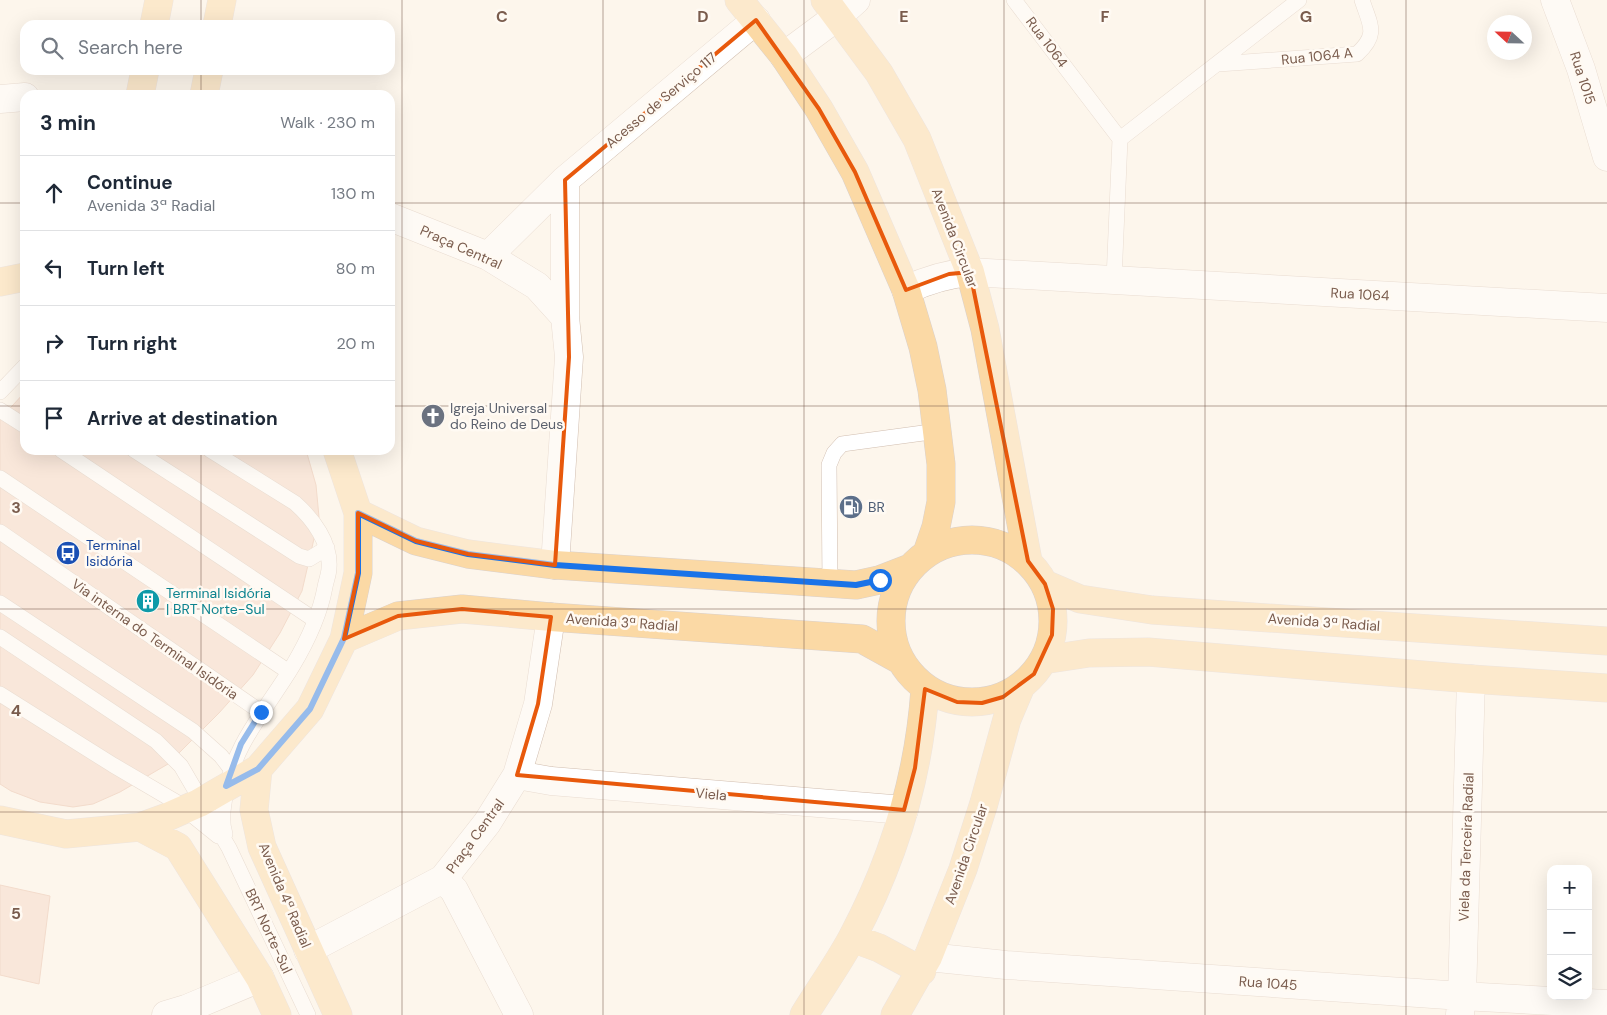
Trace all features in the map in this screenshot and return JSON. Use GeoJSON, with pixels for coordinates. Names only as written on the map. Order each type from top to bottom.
{"type":"FeatureCollection","features":[{"type":"Feature","properties":{"kind":"main road"},"geometry":{"type":"LineString","coordinates":[[155,20],[159,0]]}},
{"type":"Feature","properties":{"kind":"main road"},"geometry":{"type":"LineString","coordinates":[[218,20],[222,0]]}},
{"type":"Feature","properties":{"kind":"main road","name":"Avenida Circular"},"geometry":{"type":"LineString","coordinates":[[839,5],[917,139],[970,272],[987,339],[1028,561]]}},
{"type":"Feature","properties":{"kind":"main road"},"geometry":{"type":"LineString","coordinates":[[358,513],[416,541],[468,554],[555,565],[830,584],[856,585],[880,580],[918,560],[946,544],[977,539],[994,542],[1012,550],[1028,561],[1045,584],[1052,609],[1052,635],[1044,660],[1034,674],[1022,686],[1003,697],[982,702],[957,702],[940,697],[925,688],[910,676],[900,660],[892,637],[891,612],[897,589],[918,560],[936,527],[942,502],[938,430],[923,348],[906,290],[855,172],[820,109],[784,56],[748,10]]}},
{"type":"Feature","properties":{"kind":"main road"},"geometry":{"type":"LineString","coordinates":[[141,90],[144,75]]}},
{"type":"Feature","properties":{"kind":"main road"},"geometry":{"type":"LineString","coordinates":[[205,90],[207,75]]}},
{"type":"Feature","properties":{"kind":"main road"},"geometry":{"type":"LineString","coordinates":[[0,282],[20,277]]}},
{"type":"Feature","properties":{"kind":"main road"},"geometry":{"type":"LineString","coordinates":[[0,820],[66,834],[140,827],[194,805],[229,778],[258,769],[310,709],[344,638],[358,573],[358,513],[339,455]]}},
{"type":"Feature","properties":{"kind":"main road","name":"Avenida 3ª Radial"},"geometry":{"type":"LineString","coordinates":[[1045,584],[1080,599],[1152,610],[1607,641]]}},
{"type":"Feature","properties":{"kind":"main road","name":"Avenida 3ª Radial"},"geometry":{"type":"LineString","coordinates":[[344,638],[398,616],[462,609],[862,639],[900,660]]}},
{"type":"Feature","properties":{"kind":"main road"},"geometry":{"type":"LineString","coordinates":[[1044,660],[1089,653],[1148,652],[1470,679],[1607,688]]}},
{"type":"Feature","properties":{"kind":"main road","name":"Avenida Circular"},"geometry":{"type":"LineString","coordinates":[[895,1015],[925,964],[963,869],[1008,719],[1022,686]]}},
{"type":"Feature","properties":{"kind":"main road"},"geometry":{"type":"LineString","coordinates":[[804,1015],[852,938],[880,878],[904,810],[917,759],[923,721],[925,688]]}},
{"type":"Feature","properties":{"kind":"main road","name":"Avenida 4ª Radial"},"geometry":{"type":"LineString","coordinates":[[258,769],[254,810],[262,847],[338,1015]]}},
{"type":"Feature","properties":{"kind":"main road"},"geometry":{"type":"LineString","coordinates":[[140,827],[178,847],[260,978],[277,1015]]}},
{"type":"Feature","properties":{"kind":"main road"},"geometry":{"type":"LineString","coordinates":[[852,938],[925,964]]}},
{"type":"Feature","properties":{"kind":"street","name":"Rua 1015"},"geometry":{"type":"LineString","coordinates":[[1555,0],[1581,69],[1607,157]]}},
{"type":"Feature","properties":{"kind":"street"},"geometry":{"type":"LineString","coordinates":[[784,56],[839,5]]}},
{"type":"Feature","properties":{"kind":"street","name":"Acesso de Serviço 117"},"geometry":{"type":"LineString","coordinates":[[488,256],[565,180],[748,10]]}},
{"type":"Feature","properties":{"kind":"street"},"geometry":{"type":"LineString","coordinates":[[0,99],[20,97]]}},
{"type":"Feature","properties":{"kind":"street"},"geometry":{"type":"LineString","coordinates":[[555,565],[569,357],[565,317],[565,180]]}},
{"type":"Feature","properties":{"kind":"street","name":"Praça Central"},"geometry":{"type":"LineString","coordinates":[[395,219],[488,256],[537,286],[565,317]]}},
{"type":"Feature","properties":{"kind":"street","name":"Rua 1064"},"geometry":{"type":"LineString","coordinates":[[906,290],[949,274],[970,272],[1607,308]]}},
{"type":"Feature","properties":{"kind":"street","name":"Praça Central"},"geometry":{"type":"LineString","coordinates":[[308,950],[442,879],[487,823],[517,774],[538,704],[551,617]]}},
{"type":"Feature","properties":{"kind":"street","name":"Viela da Terceira Radial"},"geometry":{"type":"LineString","coordinates":[[1461,1006],[1470,679]]}},
{"type":"Feature","properties":{"kind":"street","name":"Viela"},"geometry":{"type":"LineString","coordinates":[[517,774],[551,781],[904,810]]}},
{"type":"Feature","properties":{"kind":"street"},"geometry":{"type":"LineString","coordinates":[[442,879],[454,890],[519,1015]]}},
{"type":"Feature","properties":{"kind":"street","name":"Rua 1045"},"geometry":{"type":"LineString","coordinates":[[925,964],[1006,965],[1461,1006],[1607,1004]]}},
{"type":"Feature","properties":{"kind":"street"},"geometry":{"type":"LineString","coordinates":[[166,1015],[186,1009],[260,978]]}},
{"type":"Feature","properties":{"kind":"lane","name":"Rua 1064"},"geometry":{"type":"LineString","coordinates":[[1014,0],[1120,138]]}},
{"type":"Feature","properties":{"kind":"lane"},"geometry":{"type":"LineString","coordinates":[[1114,280],[1120,138],[1299,0]]}},
{"type":"Feature","properties":{"kind":"lane","name":"Rua 1064 A"},"geometry":{"type":"LineString","coordinates":[[1218,64],[1357,54],[1367,45],[1372,32],[1362,0]]}},
{"type":"Feature","properties":{"kind":"lane"},"geometry":{"type":"LineString","coordinates":[[0,392],[20,371]]}},
{"type":"Feature","properties":{"kind":"lane"},"geometry":{"type":"LineString","coordinates":[[0,410],[20,423]]}},
{"type":"Feature","properties":{"kind":"lane"},"geometry":{"type":"LineString","coordinates":[[830,584],[829,465],[834,453],[842,444],[938,430]]}},
{"type":"Feature","properties":{"kind":"lane"},"geometry":{"type":"LineString","coordinates":[[68,455],[315,620]]}},
{"type":"Feature","properties":{"kind":"lane"},"geometry":{"type":"LineString","coordinates":[[142,455],[298,556],[319,571],[326,583]]}},
{"type":"Feature","properties":{"kind":"lane"},"geometry":{"type":"LineString","coordinates":[[218,455],[295,503],[306,512],[327,548],[329,568],[322,601],[310,634],[289,672],[241,744],[229,778],[222,823],[229,848]]}},
{"type":"Feature","properties":{"kind":"lane"},"geometry":{"type":"LineString","coordinates":[[0,478],[289,672]]}},
{"type":"Feature","properties":{"kind":"lane","name":"Via interna do Terminal Isidória"},"geometry":{"type":"LineString","coordinates":[[0,532],[261,712]]}},
{"type":"Feature","properties":{"kind":"lane"},"geometry":{"type":"LineString","coordinates":[[298,556],[309,559],[327,548]]}},
{"type":"Feature","properties":{"kind":"lane"},"geometry":{"type":"LineString","coordinates":[[0,603],[193,732],[221,756],[229,778]]}},
{"type":"Feature","properties":{"kind":"lane"},"geometry":{"type":"LineString","coordinates":[[0,638],[156,741],[182,766],[194,805],[229,848]]}},
{"type":"Feature","properties":{"kind":"lane"},"geometry":{"type":"LineString","coordinates":[[0,694],[194,805]]}},
{"type":"Feature","properties":{"kind":"lane","name":"BRT Norte-Sul"},"geometry":{"type":"LineString","coordinates":[[229,848],[308,1015]]}},
{"type":"Feature","properties":{"kind":"highlighted area"},"geometry":{"type":"Polygon","coordinates":[[[756,20],[819,109],[855,172],[906,290],[949,274],[970,272],[1028,561],[1045,584],[1053,609],[1052,635],[1034,674],[1003,697],[982,703],[957,702],[925,689],[915,768],[904,810],[517,775],[538,704],[551,617],[462,609],[398,616],[344,639],[358,573],[358,513],[416,541],[468,554],[555,565],[569,357],[565,180],[756,20]]]}},
{"type":"Feature","properties":{"kind":"building","name":"Terminal Isidória | BRT Norte-Sul"},"geometry":{"type":"Polygon","coordinates":[[[20,397],[20,455],[307,455],[316,485],[319,517],[302,591],[280,633],[253,675],[219,713],[168,764],[120,792],[93,804],[73,807],[40,802],[11,791],[0,784],[0,419],[20,397]]]}},
{"type":"Feature","properties":{"kind":"building"},"geometry":{"type":"Polygon","coordinates":[[[0,885],[50,896],[39,984],[0,975],[0,885]]]}},
{"type":"Feature","properties":{"kind":"place","name":"Igreja Universal do Reino de Deus"},"geometry":{"type":"Point","coordinates":[433,416]}},
{"type":"Feature","properties":{"kind":"place","name":"BR"},"geometry":{"type":"Point","coordinates":[851,507]}},
{"type":"Feature","properties":{"kind":"place","name":"Terminal Isidória"},"geometry":{"type":"Point","coordinates":[68,553]}},
{"type":"Feature","properties":{"kind":"place","name":"Terminal Isidória | BRT Norte-Sul"},"geometry":{"type":"Point","coordinates":[148,601]}},
{"type":"Feature","properties":{"kind":"route"},"geometry":{"type":"LineString","coordinates":[[261,712],[241,744],[226,786],[258,769],[310,709],[344,638],[358,573],[358,513],[416,541],[468,554],[555,565],[856,585],[880,580]]}}]}
